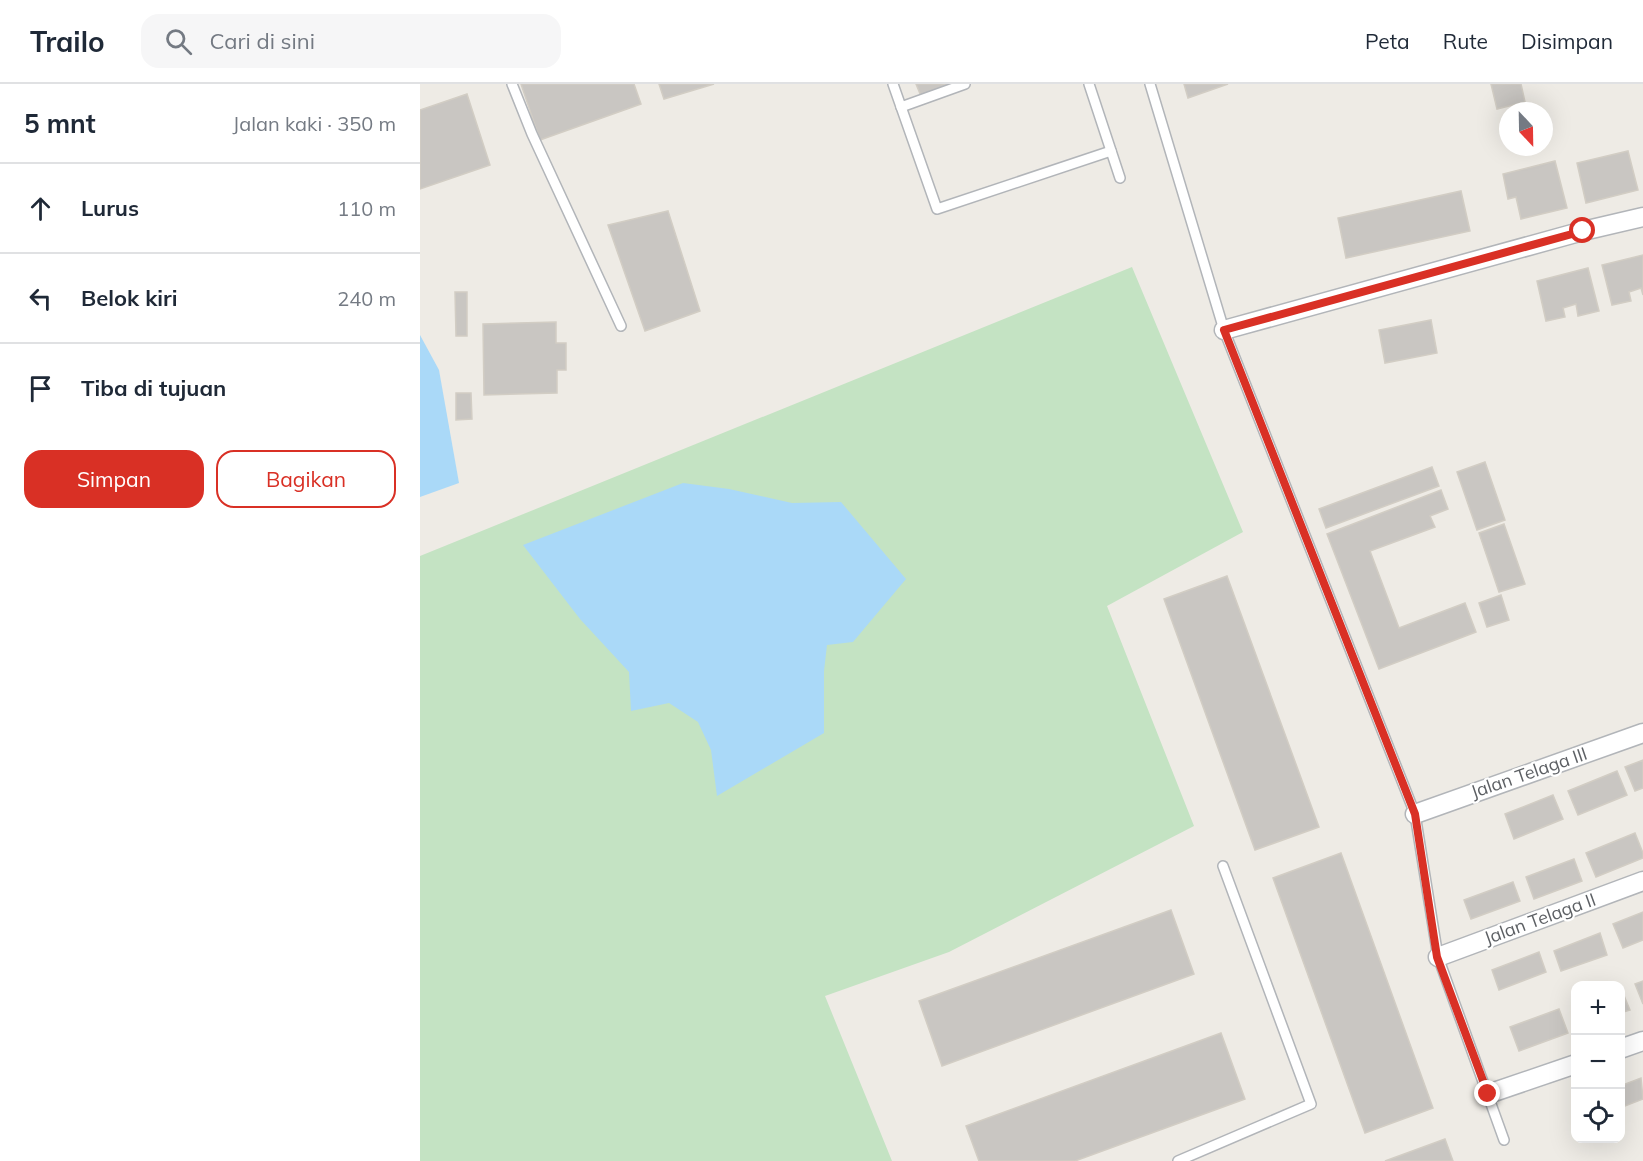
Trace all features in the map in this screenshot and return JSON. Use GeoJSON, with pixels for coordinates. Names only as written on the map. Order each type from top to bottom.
{"type":"FeatureCollection","features":[{"type":"Feature","properties":{"kind":"street"},"geometry":{"type":"LineString","coordinates":[[1224,330],[1583,231],[1643,217]]}},
{"type":"Feature","properties":{"kind":"street","name":"Jalan Telaga III"},"geometry":{"type":"LineString","coordinates":[[1415,814],[1643,733]]}},
{"type":"Feature","properties":{"kind":"street","name":"Jalan Telaga II"},"geometry":{"type":"LineString","coordinates":[[1437,957],[1643,881]]}},
{"type":"Feature","properties":{"kind":"street"},"geometry":{"type":"LineString","coordinates":[[1625,1047],[1643,1041]]}},
{"type":"Feature","properties":{"kind":"street"},"geometry":{"type":"LineString","coordinates":[[1488,1094],[1571,1065]]}},
{"type":"Feature","properties":{"kind":"lane"},"geometry":{"type":"LineString","coordinates":[[512,84],[532,134],[621,326]]}},
{"type":"Feature","properties":{"kind":"lane"},"geometry":{"type":"LineString","coordinates":[[893,84],[937,209],[1111,151]]}},
{"type":"Feature","properties":{"kind":"lane"},"geometry":{"type":"LineString","coordinates":[[901,107],[965,84]]}},
{"type":"Feature","properties":{"kind":"lane"},"geometry":{"type":"LineString","coordinates":[[1089,84],[1120,178]]}},
{"type":"Feature","properties":{"kind":"lane"},"geometry":{"type":"LineString","coordinates":[[1150,84],[1224,330],[1415,814],[1437,957],[1504,1140]]}},
{"type":"Feature","properties":{"kind":"lane"},"geometry":{"type":"LineString","coordinates":[[1178,1161],[1311,1104],[1222,866]]}},
{"type":"Feature","properties":{"kind":"green space"},"geometry":{"type":"Polygon","coordinates":[[[1132,267],[1243,532],[1107,606],[1194,826],[949,952],[825,996],[892,1161],[420,1161],[420,556],[1132,267]]]}},
{"type":"Feature","properties":{"kind":"water"},"geometry":{"type":"Polygon","coordinates":[[[420,335],[439,370],[459,483],[420,497],[420,335]]]}},
{"type":"Feature","properties":{"kind":"water"},"geometry":{"type":"Polygon","coordinates":[[[683,483],[729,489],[792,503],[841,502],[906,579],[853,642],[827,645],[824,671],[824,733],[717,796],[711,750],[698,722],[669,703],[631,711],[629,672],[580,619],[523,545],[683,483]]]}},
{"type":"Feature","properties":{"kind":"building"},"geometry":{"type":"Polygon","coordinates":[[[521,84],[634,84],[641,104],[540,140],[521,84]]]}},
{"type":"Feature","properties":{"kind":"building"},"geometry":{"type":"Polygon","coordinates":[[[659,84],[714,84],[664,99],[659,84]]]}},
{"type":"Feature","properties":{"kind":"building"},"geometry":{"type":"Polygon","coordinates":[[[916,84],[956,84],[921,96],[916,84]]]}},
{"type":"Feature","properties":{"kind":"building"},"geometry":{"type":"Polygon","coordinates":[[[1184,84],[1228,84],[1188,98],[1184,84]]]}},
{"type":"Feature","properties":{"kind":"building"},"geometry":{"type":"Polygon","coordinates":[[[1491,84],[1521,84],[1525,102],[1499,102],[1497,109],[1491,84]]]}},
{"type":"Feature","properties":{"kind":"building"},"geometry":{"type":"Polygon","coordinates":[[[467,94],[490,165],[420,189],[420,110],[467,94]]]}},
{"type":"Feature","properties":{"kind":"building"},"geometry":{"type":"Polygon","coordinates":[[[1628,151],[1638,190],[1586,203],[1577,163],[1628,151]]]}},
{"type":"Feature","properties":{"kind":"building"},"geometry":{"type":"Polygon","coordinates":[[[1555,161],[1567,208],[1521,219],[1516,197],[1508,199],[1503,174],[1555,161]]]}},
{"type":"Feature","properties":{"kind":"building"},"geometry":{"type":"Polygon","coordinates":[[[1461,191],[1470,231],[1346,258],[1338,218],[1461,191]]]}},
{"type":"Feature","properties":{"kind":"building"},"geometry":{"type":"Polygon","coordinates":[[[668,211],[700,311],[645,331],[608,225],[668,211]]]}},
{"type":"Feature","properties":{"kind":"building"},"geometry":{"type":"Polygon","coordinates":[[[1643,255],[1643,295],[1641,288],[1629,292],[1631,301],[1612,305],[1602,265],[1643,255]]]}},
{"type":"Feature","properties":{"kind":"building"},"geometry":{"type":"Polygon","coordinates":[[[1588,268],[1599,311],[1578,316],[1576,304],[1563,308],[1565,317],[1546,321],[1537,281],[1588,268]]]}},
{"type":"Feature","properties":{"kind":"building"},"geometry":{"type":"Polygon","coordinates":[[[455,292],[467,292],[467,336],[456,336],[455,292]]]}},
{"type":"Feature","properties":{"kind":"building"},"geometry":{"type":"Polygon","coordinates":[[[1431,320],[1437,353],[1385,363],[1379,330],[1431,320]]]}},
{"type":"Feature","properties":{"kind":"building"},"geometry":{"type":"Polygon","coordinates":[[[556,322],[556,343],[566,343],[566,370],[557,370],[557,393],[484,395],[483,324],[556,322]]]}},
{"type":"Feature","properties":{"kind":"building"},"geometry":{"type":"Polygon","coordinates":[[[456,393],[471,393],[472,419],[456,420],[456,393]]]}},
{"type":"Feature","properties":{"kind":"building"},"geometry":{"type":"Polygon","coordinates":[[[1485,462],[1505,520],[1477,530],[1457,472],[1485,462]]]}},
{"type":"Feature","properties":{"kind":"building"},"geometry":{"type":"Polygon","coordinates":[[[1432,467],[1439,486],[1326,528],[1319,509],[1432,467]]]}},
{"type":"Feature","properties":{"kind":"building"},"geometry":{"type":"Polygon","coordinates":[[[1441,490],[1448,509],[1430,516],[1435,527],[1370,551],[1399,628],[1465,603],[1476,632],[1379,669],[1327,534],[1441,490]]]}},
{"type":"Feature","properties":{"kind":"building"},"geometry":{"type":"Polygon","coordinates":[[[1504,524],[1525,584],[1499,592],[1479,533],[1504,524]]]}},
{"type":"Feature","properties":{"kind":"building"},"geometry":{"type":"Polygon","coordinates":[[[1227,576],[1319,827],[1255,850],[1164,599],[1227,576]]]}},
{"type":"Feature","properties":{"kind":"building"},"geometry":{"type":"Polygon","coordinates":[[[1501,595],[1509,620],[1487,627],[1479,603],[1501,595]]]}},
{"type":"Feature","properties":{"kind":"building"},"geometry":{"type":"Polygon","coordinates":[[[1643,760],[1643,788],[1635,791],[1625,767],[1643,760]]]}},
{"type":"Feature","properties":{"kind":"building"},"geometry":{"type":"Polygon","coordinates":[[[1617,771],[1627,795],[1578,815],[1568,791],[1617,771]]]}},
{"type":"Feature","properties":{"kind":"building"},"geometry":{"type":"Polygon","coordinates":[[[1553,795],[1563,819],[1514,839],[1505,814],[1553,795]]]}},
{"type":"Feature","properties":{"kind":"building"},"geometry":{"type":"Polygon","coordinates":[[[1635,833],[1643,858],[1596,877],[1586,853],[1635,833]]]}},
{"type":"Feature","properties":{"kind":"building"},"geometry":{"type":"Polygon","coordinates":[[[1341,853],[1433,1108],[1365,1133],[1273,878],[1341,853]]]}},
{"type":"Feature","properties":{"kind":"building"},"geometry":{"type":"Polygon","coordinates":[[[1574,859],[1582,881],[1534,899],[1526,877],[1574,859]]]}},
{"type":"Feature","properties":{"kind":"building"},"geometry":{"type":"Polygon","coordinates":[[[1513,882],[1520,901],[1471,919],[1464,900],[1513,882]]]}},
{"type":"Feature","properties":{"kind":"building"},"geometry":{"type":"Polygon","coordinates":[[[1171,910],[1194,974],[942,1066],[919,1001],[1171,910]]]}},
{"type":"Feature","properties":{"kind":"building"},"geometry":{"type":"Polygon","coordinates":[[[1643,912],[1643,940],[1623,948],[1613,924],[1643,912]]]}},
{"type":"Feature","properties":{"kind":"building"},"geometry":{"type":"Polygon","coordinates":[[[1600,933],[1607,955],[1561,971],[1554,951],[1600,933]]]}},
{"type":"Feature","properties":{"kind":"building"},"geometry":{"type":"Polygon","coordinates":[[[1539,952],[1546,972],[1499,990],[1492,970],[1539,952]]]}},
{"type":"Feature","properties":{"kind":"building"},"geometry":{"type":"Polygon","coordinates":[[[1643,981],[1643,1004],[1635,984],[1643,981]]]}},
{"type":"Feature","properties":{"kind":"building"},"geometry":{"type":"Polygon","coordinates":[[[1625,998],[1630,1010],[1625,1012],[1625,998]]]}},
{"type":"Feature","properties":{"kind":"building"},"geometry":{"type":"Polygon","coordinates":[[[1559,1009],[1568,1033],[1519,1051],[1510,1027],[1559,1009]]]}},
{"type":"Feature","properties":{"kind":"building"},"geometry":{"type":"Polygon","coordinates":[[[1221,1033],[1245,1099],[1075,1161],[979,1161],[966,1126],[1221,1033]]]}},
{"type":"Feature","properties":{"kind":"building"},"geometry":{"type":"Polygon","coordinates":[[[1641,1078],[1643,1099],[1625,1106],[1625,1084],[1641,1078]]]}},
{"type":"Feature","properties":{"kind":"building"},"geometry":{"type":"Polygon","coordinates":[[[1445,1139],[1453,1161],[1385,1161],[1445,1139]]]}},
{"type":"Feature","properties":{"kind":"route"},"geometry":{"type":"LineString","coordinates":[[1488,1094],[1437,957],[1415,814],[1224,330],[1583,231]]}}]}
